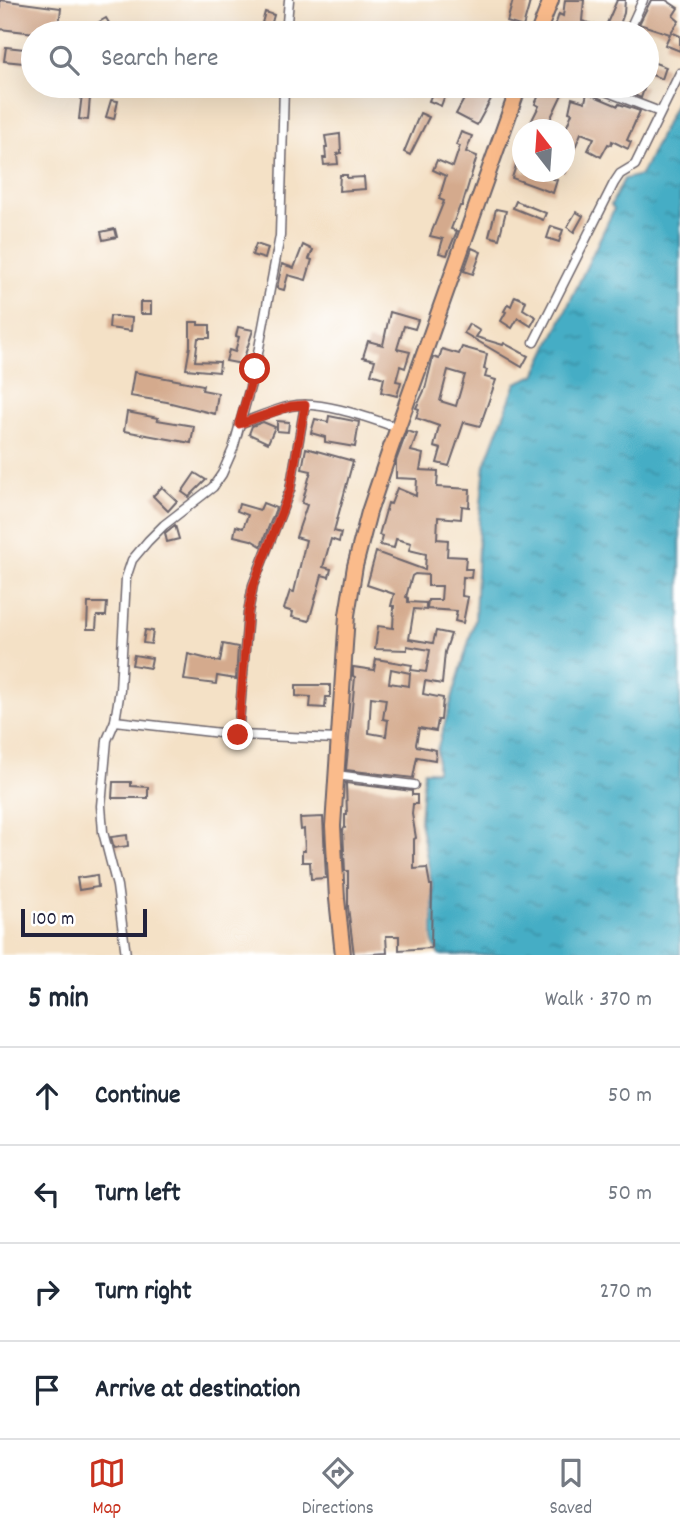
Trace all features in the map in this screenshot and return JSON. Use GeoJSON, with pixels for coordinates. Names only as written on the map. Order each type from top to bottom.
{"type":"FeatureCollection","features":[{"type":"Feature","properties":{"kind":"highway"},"geometry":{"type":"LineString","coordinates":[[543,21],[551,0]]}},
{"type":"Feature","properties":{"kind":"highway"},"geometry":{"type":"LineString","coordinates":[[342,955],[333,826],[347,615],[355,566],[369,512],[515,98]]}},
{"type":"Feature","properties":{"kind":"street"},"geometry":{"type":"LineString","coordinates":[[287,21],[289,0]]}},
{"type":"Feature","properties":{"kind":"street"},"geometry":{"type":"LineString","coordinates":[[633,21],[643,0]]}},
{"type":"Feature","properties":{"kind":"street"},"geometry":{"type":"LineString","coordinates":[[534,342],[614,183],[620,174],[635,165],[680,73]]}},
{"type":"Feature","properties":{"kind":"street"},"geometry":{"type":"LineString","coordinates":[[126,955],[117,886],[103,832],[101,806],[107,740],[115,721],[124,647],[126,578],[132,560],[164,525],[214,487],[233,449],[255,369],[280,236],[284,98]]}},
{"type":"Feature","properties":{"kind":"street"},"geometry":{"type":"LineString","coordinates":[[629,98],[660,111]]}},
{"type":"Feature","properties":{"kind":"street"},"geometry":{"type":"LineString","coordinates":[[239,424],[291,406],[305,405],[368,418],[398,428]]}},
{"type":"Feature","properties":{"kind":"street"},"geometry":{"type":"LineString","coordinates":[[238,735],[248,613],[253,586],[290,490],[305,405]]}},
{"type":"Feature","properties":{"kind":"street"},"geometry":{"type":"LineString","coordinates":[[115,721],[238,735],[338,739]]}},
{"type":"Feature","properties":{"kind":"street"},"geometry":{"type":"LineString","coordinates":[[336,775],[414,785]]}},
{"type":"Feature","properties":{"kind":"water"},"geometry":{"type":"Polygon","coordinates":[[[680,94],[680,955],[439,955],[433,943],[433,889],[420,821],[424,771],[437,771],[437,750],[475,620],[479,522],[485,465],[516,383],[535,375],[614,209],[611,205],[624,179],[641,175],[680,94]]]}},
{"type":"Feature","properties":{"kind":"building"},"geometry":{"type":"Polygon","coordinates":[[[0,0],[61,8],[60,21],[21,21],[21,31],[0,29],[0,0]]]}},
{"type":"Feature","properties":{"kind":"building"},"geometry":{"type":"Polygon","coordinates":[[[513,0],[530,2],[525,21],[507,21],[513,0]]]}},
{"type":"Feature","properties":{"kind":"building"},"geometry":{"type":"Polygon","coordinates":[[[565,0],[584,0],[582,21],[557,21],[559,14],[563,16],[565,0]]]}},
{"type":"Feature","properties":{"kind":"building"},"geometry":{"type":"Polygon","coordinates":[[[617,0],[625,0],[621,21],[608,21],[617,0]]]}},
{"type":"Feature","properties":{"kind":"building"},"geometry":{"type":"Polygon","coordinates":[[[651,0],[666,0],[678,8],[673,16],[679,21],[671,32],[680,36],[680,51],[665,45],[670,34],[659,30],[659,21],[640,21],[651,0]]]}},
{"type":"Feature","properties":{"kind":"building"},"geometry":{"type":"Polygon","coordinates":[[[265,12],[274,15],[272,21],[263,21],[265,12]]]}},
{"type":"Feature","properties":{"kind":"building"},"geometry":{"type":"Polygon","coordinates":[[[6,47],[21,49],[21,63],[4,61],[6,47]]]}},
{"type":"Feature","properties":{"kind":"building"},"geometry":{"type":"Polygon","coordinates":[[[659,64],[666,67],[662,79],[659,78],[659,64]]]}},
{"type":"Feature","properties":{"kind":"building"},"geometry":{"type":"Polygon","coordinates":[[[82,98],[90,98],[88,120],[79,119],[82,98]]]}},
{"type":"Feature","properties":{"kind":"building"},"geometry":{"type":"Polygon","coordinates":[[[430,98],[444,98],[441,106],[429,101],[430,98]]]}},
{"type":"Feature","properties":{"kind":"building"},"geometry":{"type":"Polygon","coordinates":[[[465,98],[492,98],[477,125],[456,114],[465,98]]]}},
{"type":"Feature","properties":{"kind":"building"},"geometry":{"type":"Polygon","coordinates":[[[538,98],[560,98],[550,119],[532,119],[539,106],[535,104],[538,98]]]}},
{"type":"Feature","properties":{"kind":"building"},"geometry":{"type":"Polygon","coordinates":[[[572,98],[585,102],[586,98],[599,98],[640,111],[627,140],[631,142],[628,149],[612,141],[601,157],[588,150],[594,138],[581,133],[575,147],[575,119],[570,119],[572,113],[569,112],[572,98]]]}},
{"type":"Feature","properties":{"kind":"building"},"geometry":{"type":"Polygon","coordinates":[[[111,100],[118,101],[114,119],[106,117],[111,100]]]}},
{"type":"Feature","properties":{"kind":"building"},"geometry":{"type":"Polygon","coordinates":[[[420,113],[429,117],[410,155],[404,152],[420,113]]]}},
{"type":"Feature","properties":{"kind":"building"},"geometry":{"type":"Polygon","coordinates":[[[461,132],[472,136],[466,152],[477,156],[462,206],[451,229],[457,231],[447,255],[439,253],[443,239],[430,236],[444,201],[439,199],[446,176],[433,170],[437,160],[453,167],[460,146],[456,145],[461,132]]]}},
{"type":"Feature","properties":{"kind":"building"},"geometry":{"type":"Polygon","coordinates":[[[340,134],[341,153],[337,154],[338,164],[324,165],[323,158],[326,158],[327,147],[325,136],[340,134]]]}},
{"type":"Feature","properties":{"kind":"building"},"geometry":{"type":"Polygon","coordinates":[[[340,175],[347,175],[347,178],[364,177],[365,189],[339,191],[340,175]]]}},
{"type":"Feature","properties":{"kind":"building"},"geometry":{"type":"Polygon","coordinates":[[[523,182],[556,182],[553,193],[523,182]]]}},
{"type":"Feature","properties":{"kind":"building"},"geometry":{"type":"Polygon","coordinates":[[[516,201],[546,213],[543,220],[513,208],[516,201]]]}},
{"type":"Feature","properties":{"kind":"building"},"geometry":{"type":"Polygon","coordinates":[[[496,209],[506,211],[499,239],[489,236],[496,209]]]}},
{"type":"Feature","properties":{"kind":"building"},"geometry":{"type":"Polygon","coordinates":[[[576,212],[583,216],[574,232],[567,227],[576,212]]]}},
{"type":"Feature","properties":{"kind":"building"},"geometry":{"type":"Polygon","coordinates":[[[551,226],[563,230],[559,242],[547,238],[551,226]]]}},
{"type":"Feature","properties":{"kind":"building"},"geometry":{"type":"Polygon","coordinates":[[[115,229],[117,237],[103,240],[101,232],[115,229]]]}},
{"type":"Feature","properties":{"kind":"building"},"geometry":{"type":"Polygon","coordinates":[[[256,244],[268,248],[265,259],[252,255],[256,244]]]}},
{"type":"Feature","properties":{"kind":"building"},"geometry":{"type":"Polygon","coordinates":[[[303,245],[313,250],[306,280],[288,275],[284,290],[277,288],[282,264],[294,268],[303,245]]]}},
{"type":"Feature","properties":{"kind":"building"},"geometry":{"type":"Polygon","coordinates":[[[472,248],[481,252],[473,274],[464,271],[472,248]]]}},
{"type":"Feature","properties":{"kind":"building"},"geometry":{"type":"Polygon","coordinates":[[[515,296],[526,301],[523,309],[536,317],[531,326],[518,318],[512,328],[501,321],[506,312],[504,311],[508,304],[511,306],[515,296]]]}},
{"type":"Feature","properties":{"kind":"building"},"geometry":{"type":"Polygon","coordinates":[[[140,302],[151,302],[151,314],[140,314],[140,302]]]}},
{"type":"Feature","properties":{"kind":"building"},"geometry":{"type":"Polygon","coordinates":[[[390,312],[418,320],[415,329],[404,326],[397,349],[410,352],[405,368],[400,366],[396,381],[401,382],[397,396],[381,392],[384,378],[371,374],[375,360],[363,357],[368,341],[383,345],[390,312]]]}},
{"type":"Feature","properties":{"kind":"building"},"geometry":{"type":"Polygon","coordinates":[[[110,316],[132,318],[131,331],[109,328],[110,316]]]}},
{"type":"Feature","properties":{"kind":"building"},"geometry":{"type":"Polygon","coordinates":[[[190,322],[210,325],[210,338],[198,338],[195,361],[220,362],[219,372],[186,369],[190,322]]]}},
{"type":"Feature","properties":{"kind":"building"},"geometry":{"type":"Polygon","coordinates":[[[469,324],[480,331],[476,337],[503,345],[504,343],[528,356],[522,367],[464,333],[469,324]]]}},
{"type":"Feature","properties":{"kind":"building"},"geometry":{"type":"Polygon","coordinates":[[[238,327],[253,330],[242,364],[226,361],[229,350],[235,352],[239,337],[236,336],[238,327]]]}},
{"type":"Feature","properties":{"kind":"building"},"geometry":{"type":"Polygon","coordinates":[[[462,347],[487,354],[485,377],[496,380],[480,426],[464,422],[449,466],[437,463],[441,449],[434,447],[439,426],[416,418],[419,409],[416,408],[425,389],[433,357],[439,359],[442,349],[459,354],[462,347]],[[448,370],[440,401],[456,406],[465,375],[448,370]]]}},
{"type":"Feature","properties":{"kind":"building"},"geometry":{"type":"Polygon","coordinates":[[[134,372],[203,385],[202,390],[218,393],[215,414],[130,396],[134,372]]]}},
{"type":"Feature","properties":{"kind":"building"},"geometry":{"type":"Polygon","coordinates":[[[127,412],[194,426],[191,443],[124,431],[127,412]]]}},
{"type":"Feature","properties":{"kind":"building"},"geometry":{"type":"Polygon","coordinates":[[[329,416],[359,422],[355,447],[325,442],[325,437],[311,433],[315,419],[328,422],[329,416]]]}},
{"type":"Feature","properties":{"kind":"building"},"geometry":{"type":"Polygon","coordinates":[[[277,421],[289,422],[288,432],[277,431],[277,421]]]}},
{"type":"Feature","properties":{"kind":"building"},"geometry":{"type":"Polygon","coordinates":[[[263,422],[275,427],[268,443],[249,434],[252,426],[263,422]]]}},
{"type":"Feature","properties":{"kind":"building"},"geometry":{"type":"Polygon","coordinates":[[[407,431],[417,434],[411,451],[423,454],[420,470],[438,471],[437,487],[470,489],[469,507],[462,506],[461,519],[438,517],[437,539],[448,540],[447,556],[466,557],[465,569],[472,569],[471,578],[463,577],[462,596],[468,597],[463,623],[455,621],[457,611],[427,609],[428,600],[441,600],[442,586],[428,586],[428,575],[412,576],[406,597],[408,602],[426,603],[426,610],[414,609],[409,639],[433,643],[436,631],[451,634],[445,652],[442,684],[425,681],[423,694],[443,698],[441,720],[438,720],[436,731],[419,728],[416,744],[436,750],[435,760],[417,757],[413,778],[346,770],[355,677],[353,667],[374,670],[376,659],[412,665],[411,670],[426,672],[430,650],[407,646],[407,650],[375,649],[378,626],[393,628],[394,606],[391,606],[394,594],[367,585],[376,552],[425,570],[426,554],[409,550],[411,543],[396,539],[394,548],[380,545],[382,536],[379,535],[388,503],[391,504],[397,488],[416,496],[417,479],[396,478],[396,461],[407,431]],[[391,669],[389,683],[409,686],[410,673],[391,669]],[[371,697],[369,733],[386,736],[388,720],[383,719],[386,699],[371,697]]]}},
{"type":"Feature","properties":{"kind":"building"},"geometry":{"type":"Polygon","coordinates":[[[306,448],[353,461],[334,531],[341,533],[339,542],[331,539],[323,567],[331,569],[329,577],[322,575],[309,621],[292,617],[293,612],[284,609],[290,591],[294,592],[306,540],[296,537],[307,505],[302,503],[311,471],[302,469],[306,448]]]}},
{"type":"Feature","properties":{"kind":"building"},"geometry":{"type":"Polygon","coordinates":[[[195,473],[206,480],[189,497],[182,492],[195,473]]]}},
{"type":"Feature","properties":{"kind":"building"},"geometry":{"type":"Polygon","coordinates":[[[162,487],[177,501],[168,511],[153,496],[162,487]]]}},
{"type":"Feature","properties":{"kind":"building"},"geometry":{"type":"Polygon","coordinates":[[[263,503],[276,508],[261,546],[251,540],[234,536],[236,526],[243,528],[248,515],[237,511],[239,504],[260,510],[263,503]]]}},
{"type":"Feature","properties":{"kind":"building"},"geometry":{"type":"Polygon","coordinates":[[[175,525],[179,539],[167,542],[165,533],[175,525]]]}},
{"type":"Feature","properties":{"kind":"building"},"geometry":{"type":"Polygon","coordinates":[[[88,603],[107,603],[106,616],[97,616],[96,629],[87,629],[88,603]]]}},
{"type":"Feature","properties":{"kind":"building"},"geometry":{"type":"Polygon","coordinates":[[[145,630],[153,631],[151,644],[143,643],[145,630]]]}},
{"type":"Feature","properties":{"kind":"building"},"geometry":{"type":"Polygon","coordinates":[[[223,644],[238,647],[236,679],[217,676],[216,684],[184,680],[188,654],[220,662],[223,644]]]}},
{"type":"Feature","properties":{"kind":"building"},"geometry":{"type":"Polygon","coordinates":[[[134,655],[152,658],[150,668],[132,665],[134,655]]]}},
{"type":"Feature","properties":{"kind":"building"},"geometry":{"type":"Polygon","coordinates":[[[296,685],[330,685],[330,697],[326,697],[325,708],[310,707],[311,697],[296,696],[296,685]]]}},
{"type":"Feature","properties":{"kind":"building"},"geometry":{"type":"Polygon","coordinates":[[[113,782],[131,782],[131,786],[148,787],[148,798],[112,798],[113,782]]]}},
{"type":"Feature","properties":{"kind":"building"},"geometry":{"type":"Polygon","coordinates":[[[346,783],[412,791],[412,795],[417,795],[417,804],[413,804],[412,814],[416,838],[414,869],[427,868],[432,885],[431,948],[399,950],[399,936],[386,936],[387,953],[354,955],[343,829],[347,815],[346,783]]]}},
{"type":"Feature","properties":{"kind":"building"},"geometry":{"type":"Polygon","coordinates":[[[323,817],[326,878],[311,879],[310,862],[302,862],[302,851],[305,851],[304,829],[301,830],[300,818],[323,817]]]}},
{"type":"Feature","properties":{"kind":"building"},"geometry":{"type":"Polygon","coordinates":[[[127,835],[128,846],[114,848],[111,837],[127,835]]]}},
{"type":"Feature","properties":{"kind":"building"},"geometry":{"type":"Polygon","coordinates":[[[97,875],[98,887],[79,890],[77,878],[97,875]]]}},
{"type":"Feature","properties":{"kind":"route"},"geometry":{"type":"LineString","coordinates":[[238,735],[248,613],[253,586],[290,490],[305,405],[291,406],[239,424],[255,369]]}}]}
